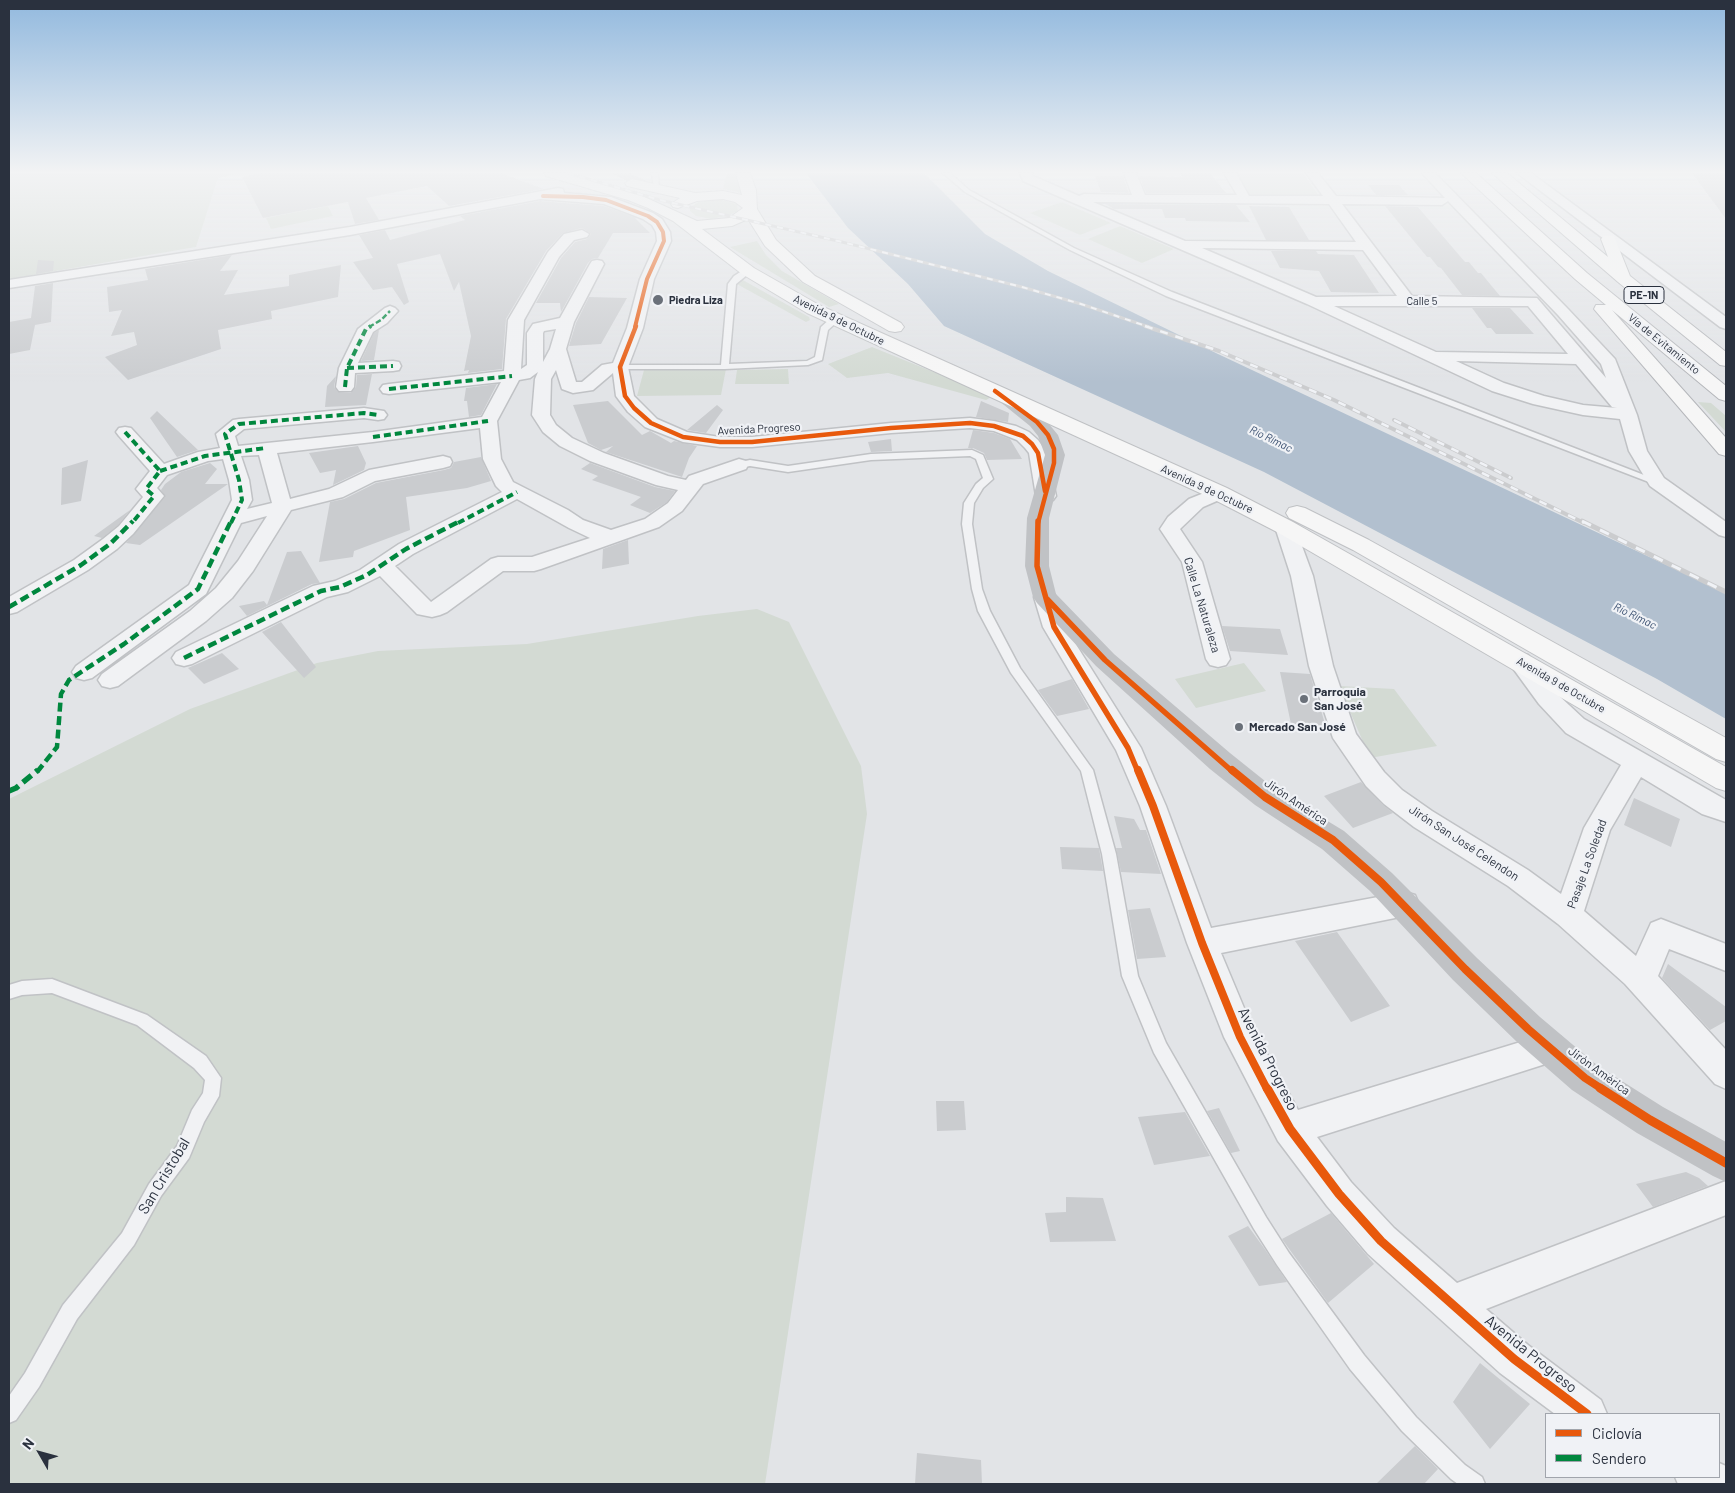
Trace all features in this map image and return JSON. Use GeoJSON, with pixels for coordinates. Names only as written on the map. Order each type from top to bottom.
{"type":"FeatureCollection","features":[{"type":"Feature","properties":{"kind":"main road","name":"Avenida 9 de Octubre"},"geometry":{"type":"LineString","coordinates":[[710,243],[775,288],[834,319],[1219,493],[1285,527],[1726,780]]}},
{"type":"Feature","properties":{"kind":"main road","name":"Avenida 9 de Octubre"},"geometry":{"type":"LineString","coordinates":[[770,243],[810,279],[840,298],[927,344],[1193,462],[1282,504],[1361,545],[1726,751]]}},
{"type":"Feature","properties":{"kind":"main road","name":"Vía de Evitamiento"},"geometry":{"type":"LineString","coordinates":[[1544,243],[1581,276],[1726,395]]}},
{"type":"Feature","properties":{"kind":"main road","name":"Vía de Evitamiento"},"geometry":{"type":"LineString","coordinates":[[1582,243],[1726,361]]}},
{"type":"Feature","properties":{"kind":"main road"},"geometry":{"type":"LineString","coordinates":[[1610,243],[1624,279]]}},
{"type":"Feature","properties":{"kind":"main road"},"geometry":{"type":"LineString","coordinates":[[1581,276],[1604,312],[1726,450]]}},
{"type":"Feature","properties":{"kind":"street"},"geometry":{"type":"LineString","coordinates":[[9,284],[275,243]]}},
{"type":"Feature","properties":{"kind":"street"},"geometry":{"type":"LineString","coordinates":[[564,243],[554,254],[516,320],[512,376],[488,421],[492,459],[498,474],[506,486],[584,528],[611,537]]}},
{"type":"Feature","properties":{"kind":"street"},"geometry":{"type":"LineString","coordinates":[[558,349],[568,385],[574,388],[587,386],[608,369],[620,367],[635,328],[647,279],[663,243]]}},
{"type":"Feature","properties":{"kind":"street"},"geometry":{"type":"LineString","coordinates":[[1175,243],[1312,301],[1498,387],[1539,400],[1583,410],[1628,415]]}},
{"type":"Feature","properties":{"kind":"street"},"geometry":{"type":"LineString","coordinates":[[1363,243],[1408,301]]}},
{"type":"Feature","properties":{"kind":"street"},"geometry":{"type":"LineString","coordinates":[[1479,243],[1628,415]]}},
{"type":"Feature","properties":{"kind":"street"},"geometry":{"type":"LineString","coordinates":[[1496,243],[1609,363],[1628,415],[1638,451],[1657,482],[1726,531]]}},
{"type":"Feature","properties":{"kind":"street"},"geometry":{"type":"LineString","coordinates":[[1614,243],[1726,324]]}},
{"type":"Feature","properties":{"kind":"street"},"geometry":{"type":"LineString","coordinates":[[1178,244],[1365,246]]}},
{"type":"Feature","properties":{"kind":"street"},"geometry":{"type":"LineString","coordinates":[[598,264],[566,322],[558,349],[543,379],[541,414],[549,428],[566,442],[597,457],[664,481],[691,487]]}},
{"type":"Feature","properties":{"kind":"street","name":"Calle 5"},"geometry":{"type":"LineString","coordinates":[[1312,301],[1532,302]]}},
{"type":"Feature","properties":{"kind":"street"},"geometry":{"type":"LineString","coordinates":[[345,387],[347,368],[366,329],[381,320],[390,311]]}},
{"type":"Feature","properties":{"kind":"street"},"geometry":{"type":"LineString","coordinates":[[389,389],[524,374],[535,367],[535,333],[539,327],[566,322]]}},
{"type":"Feature","properties":{"kind":"street"},"geometry":{"type":"LineString","coordinates":[[1433,356],[1580,359]]}},
{"type":"Feature","properties":{"kind":"street"},"geometry":{"type":"LineString","coordinates":[[347,368],[393,366]]}},
{"type":"Feature","properties":{"kind":"street","name":"Avenida Progreso"},"geometry":{"type":"LineString","coordinates":[[620,367],[625,396],[634,408],[651,423],[684,437],[720,442],[752,442],[891,428],[970,423],[1010,430],[1023,436],[1038,453],[1046,496]]}},
{"type":"Feature","properties":{"kind":"street","name":"Jirón América"},"geometry":{"type":"LineString","coordinates":[[995,391],[1023,410],[1048,435],[1055,455],[1046,496],[1038,518],[1037,566],[1045,597],[1105,660],[1220,762],[1266,797],[1333,840],[1381,882],[1465,969],[1585,1078],[1650,1120],[1726,1163]]}},
{"type":"Feature","properties":{"kind":"street"},"geometry":{"type":"LineString","coordinates":[[84,672],[198,589],[242,500],[239,480],[225,434],[239,424],[364,413],[378,415]]}},
{"type":"Feature","properties":{"kind":"street"},"geometry":{"type":"LineString","coordinates":[[9,607],[81,565],[126,530],[154,496],[146,489],[160,471],[205,456],[231,452],[373,437],[488,421]]}},
{"type":"Feature","properties":{"kind":"street"},"geometry":{"type":"LineString","coordinates":[[125,432],[160,471]]}},
{"type":"Feature","properties":{"kind":"street"},"geometry":{"type":"LineString","coordinates":[[110,680],[198,616],[224,593],[251,560],[282,507],[266,448]]}},
{"type":"Feature","properties":{"kind":"street"},"geometry":{"type":"LineString","coordinates":[[233,519],[336,493],[354,486],[369,476],[443,462]]}},
{"type":"Feature","properties":{"kind":"street"},"geometry":{"type":"LineString","coordinates":[[382,566],[425,609],[432,610],[439,608],[498,564],[534,564],[611,537],[625,534],[652,523],[674,507],[696,480],[739,465]]}},
{"type":"Feature","properties":{"kind":"street"},"geometry":{"type":"LineString","coordinates":[[184,658],[321,591],[340,587],[382,566],[406,549],[517,492]]}},
{"type":"Feature","properties":{"kind":"street","name":"Calle La Naturaleza"},"geometry":{"type":"LineString","coordinates":[[1218,659],[1192,562],[1170,529],[1175,521],[1196,503],[1219,493]]}},
{"type":"Feature","properties":{"kind":"street","name":"Jirón San José Celendon"},"geometry":{"type":"LineString","coordinates":[[1285,527],[1302,576],[1326,682],[1345,738],[1375,779],[1393,797],[1422,819],[1518,878],[1568,915],[1641,980],[1726,1073]]}},
{"type":"Feature","properties":{"kind":"street","name":"Avenida Progreso"},"geometry":{"type":"LineString","coordinates":[[1045,597],[1054,627],[1128,748],[1153,806],[1202,943],[1240,1037],[1290,1129],[1338,1194],[1382,1241],[1514,1360],[1586,1413]]}},
{"type":"Feature","properties":{"kind":"street"},"geometry":{"type":"LineString","coordinates":[[1520,661],[1547,698],[1575,726],[1711,806],[1726,811]]}},
{"type":"Feature","properties":{"kind":"street","name":"Pasaje La Soledad"},"geometry":{"type":"LineString","coordinates":[[1568,915],[1598,828],[1619,789],[1637,763]]}},
{"type":"Feature","properties":{"kind":"street"},"geometry":{"type":"LineString","coordinates":[[1202,943],[1404,904]]}},
{"type":"Feature","properties":{"kind":"street"},"geometry":{"type":"LineString","coordinates":[[1641,980],[1661,932],[1726,958]]}},
{"type":"Feature","properties":{"kind":"street"},"geometry":{"type":"LineString","coordinates":[[1290,1129],[1550,1048]]}},
{"type":"Feature","properties":{"kind":"street"},"geometry":{"type":"LineString","coordinates":[[1450,1304],[1726,1198]]}},
{"type":"Feature","properties":{"kind":"street"},"geometry":{"type":"LineString","coordinates":[[1699,1478],[1719,1484]]}},
{"type":"Feature","properties":{"kind":"lane"},"geometry":{"type":"LineString","coordinates":[[1061,243],[1170,294],[1657,482]]}},
{"type":"Feature","properties":{"kind":"lane"},"geometry":{"type":"LineString","coordinates":[[724,367],[732,284],[737,278],[748,271]]}},
{"type":"Feature","properties":{"kind":"lane"},"geometry":{"type":"LineString","coordinates":[[620,367],[724,367],[808,363],[819,358],[824,329],[834,319]]}},
{"type":"Feature","properties":{"kind":"lane"},"geometry":{"type":"LineString","coordinates":[[739,465],[750,463],[788,469],[872,457],[972,453],[980,457],[988,479],[979,486],[969,503],[967,524],[977,589],[984,611],[1016,670],[1087,770],[1109,854],[1130,976],[1160,1048],[1283,1260],[1357,1362],[1409,1424],[1458,1472],[1475,1484]]}},
{"type":"Feature","properties":{"kind":"lane","name":"San Cristobal"},"geometry":{"type":"LineString","coordinates":[[9,992],[22,988],[52,986],[142,1020],[200,1062],[213,1078],[211,1096],[198,1116],[183,1152],[155,1190],[128,1239],[70,1312],[32,1380],[9,1413]]}},
{"type":"Feature","properties":{"kind":"shaded area"},"geometry":{"type":"Polygon","coordinates":[[[9,243],[197,243],[196,247],[9,279],[9,243]]]}},
{"type":"Feature","properties":{"kind":"shaded area"},"geometry":{"type":"Polygon","coordinates":[[[758,243],[766,255],[782,271],[839,304],[829,307],[730,247],[758,243]]]}},
{"type":"Feature","properties":{"kind":"shaded area"},"geometry":{"type":"Polygon","coordinates":[[[1096,243],[1159,243],[1174,249],[1142,263],[1096,243]]]}},
{"type":"Feature","properties":{"kind":"shaded area"},"geometry":{"type":"Polygon","coordinates":[[[741,279],[809,317],[810,320],[806,322],[735,283],[741,279]]]}},
{"type":"Feature","properties":{"kind":"shaded area"},"geometry":{"type":"Polygon","coordinates":[[[872,347],[993,396],[986,400],[888,373],[847,378],[828,364],[872,347]]]}},
{"type":"Feature","properties":{"kind":"shaded area"},"geometry":{"type":"Polygon","coordinates":[[[726,369],[721,395],[637,396],[644,370],[726,369]]]}},
{"type":"Feature","properties":{"kind":"shaded area"},"geometry":{"type":"Polygon","coordinates":[[[788,369],[789,384],[735,384],[737,370],[788,369]]]}},
{"type":"Feature","properties":{"kind":"shaded area"},"geometry":{"type":"Polygon","coordinates":[[[1698,402],[1711,403],[1726,416],[1726,432],[1698,402]]]}},
{"type":"Feature","properties":{"kind":"shaded area"},"geometry":{"type":"Polygon","coordinates":[[[757,609],[789,622],[861,766],[867,814],[765,1484],[9,1484],[9,799],[190,709],[317,663],[378,651],[527,644],[698,616],[757,609]]]}},
{"type":"Feature","properties":{"kind":"shaded area"},"geometry":{"type":"Polygon","coordinates":[[[1244,663],[1266,691],[1196,708],[1175,679],[1244,663]]]}},
{"type":"Feature","properties":{"kind":"shaded area"},"geometry":{"type":"Polygon","coordinates":[[[1339,686],[1394,689],[1437,746],[1370,758],[1339,686]]]}},
{"type":"Feature","properties":{"kind":"water","name":"Río Rímac"},"geometry":{"type":"Polygon","coordinates":[[[864,243],[1000,243],[1048,271],[1218,354],[1726,593],[1726,719],[1657,679],[1264,472],[944,326],[908,284],[864,243]]]}},
{"type":"Feature","properties":{"kind":"building"},"geometry":{"type":"Polygon","coordinates":[[[364,243],[554,243],[546,251],[506,319],[502,369],[468,373],[469,370],[464,371],[471,336],[459,282],[454,291],[440,254],[397,264],[409,302],[404,305],[392,287],[373,290],[353,262],[373,258],[364,243]]]}},
{"type":"Feature","properties":{"kind":"building"},"geometry":{"type":"Polygon","coordinates":[[[574,243],[607,243],[598,258],[592,259],[588,263],[561,312],[560,303],[536,303],[561,258],[574,243]]]}},
{"type":"Feature","properties":{"kind":"building"},"geometry":{"type":"Polygon","coordinates":[[[1415,243],[1448,243],[1465,262],[1469,262],[1478,273],[1481,273],[1500,296],[1462,295],[1441,268],[1430,257],[1427,257],[1415,243]]]}},
{"type":"Feature","properties":{"kind":"building"},"geometry":{"type":"Polygon","coordinates":[[[1271,251],[1316,251],[1318,254],[1354,255],[1379,293],[1331,292],[1319,271],[1280,268],[1271,251]]]}},
{"type":"Feature","properties":{"kind":"building"},"geometry":{"type":"Polygon","coordinates":[[[232,255],[220,271],[238,270],[224,295],[289,286],[289,275],[341,265],[338,297],[271,311],[272,319],[218,330],[221,349],[128,380],[105,357],[137,345],[134,332],[111,336],[122,310],[109,312],[107,287],[148,280],[145,269],[232,255]]]}},
{"type":"Feature","properties":{"kind":"building"},"geometry":{"type":"Polygon","coordinates":[[[38,260],[54,261],[53,271],[36,274],[38,260]]]}},
{"type":"Feature","properties":{"kind":"building"},"geometry":{"type":"Polygon","coordinates":[[[53,283],[51,322],[35,325],[30,350],[9,354],[9,322],[31,318],[35,286],[53,283]]]}},
{"type":"Feature","properties":{"kind":"building"},"geometry":{"type":"Polygon","coordinates":[[[589,297],[627,298],[601,344],[569,346],[576,323],[589,297]]]}},
{"type":"Feature","properties":{"kind":"building"},"geometry":{"type":"Polygon","coordinates":[[[1472,308],[1510,308],[1534,334],[1496,334],[1491,328],[1487,328],[1472,308]]]}},
{"type":"Feature","properties":{"kind":"building"},"geometry":{"type":"Polygon","coordinates":[[[379,330],[374,360],[361,361],[374,333],[379,330]]]}},
{"type":"Feature","properties":{"kind":"building"},"geometry":{"type":"Polygon","coordinates":[[[372,374],[366,405],[325,407],[327,386],[336,376],[334,387],[338,392],[351,393],[356,387],[357,375],[372,374]]]}},
{"type":"Feature","properties":{"kind":"building"},"geometry":{"type":"Polygon","coordinates":[[[497,384],[481,415],[469,417],[467,401],[464,401],[466,388],[497,384]]]}},
{"type":"Feature","properties":{"kind":"building"},"geometry":{"type":"Polygon","coordinates":[[[608,401],[642,435],[650,431],[671,443],[674,441],[697,446],[689,458],[682,477],[606,452],[613,446],[601,450],[588,443],[573,405],[608,401]]]}},
{"type":"Feature","properties":{"kind":"building"},"geometry":{"type":"Polygon","coordinates":[[[981,401],[1009,413],[1008,422],[976,417],[981,401]]]}},
{"type":"Feature","properties":{"kind":"building"},"geometry":{"type":"Polygon","coordinates":[[[717,405],[723,410],[706,433],[687,430],[717,405]]]}},
{"type":"Feature","properties":{"kind":"building"},"geometry":{"type":"Polygon","coordinates":[[[157,411],[198,450],[177,457],[150,418],[157,411]]]}},
{"type":"Feature","properties":{"kind":"building"},"geometry":{"type":"Polygon","coordinates":[[[973,430],[994,433],[1010,439],[1022,459],[987,460],[984,453],[968,448],[973,430]]]}},
{"type":"Feature","properties":{"kind":"building"},"geometry":{"type":"Polygon","coordinates":[[[891,439],[892,451],[871,452],[868,442],[891,439]]]}},
{"type":"Feature","properties":{"kind":"building"},"geometry":{"type":"Polygon","coordinates":[[[358,446],[366,463],[364,470],[333,485],[336,470],[320,473],[309,453],[358,446]]]}},
{"type":"Feature","properties":{"kind":"building"},"geometry":{"type":"Polygon","coordinates":[[[481,457],[491,481],[467,488],[406,497],[410,530],[354,551],[353,557],[319,562],[330,502],[344,499],[376,483],[444,470],[451,468],[454,462],[481,457]]]}},
{"type":"Feature","properties":{"kind":"building"},"geometry":{"type":"Polygon","coordinates":[[[88,460],[81,501],[61,505],[62,468],[88,460]]]}},
{"type":"Feature","properties":{"kind":"building"},"geometry":{"type":"Polygon","coordinates":[[[210,463],[217,469],[205,484],[228,484],[140,545],[126,543],[165,497],[161,490],[165,484],[181,472],[210,463]]]}},
{"type":"Feature","properties":{"kind":"building"},"geometry":{"type":"Polygon","coordinates":[[[590,463],[655,487],[675,491],[667,502],[650,513],[630,505],[641,497],[592,480],[598,476],[581,469],[590,463]]]}},
{"type":"Feature","properties":{"kind":"building"},"geometry":{"type":"Polygon","coordinates":[[[130,510],[118,525],[102,538],[94,536],[130,510]]]}},
{"type":"Feature","properties":{"kind":"building"},"geometry":{"type":"Polygon","coordinates":[[[628,540],[629,564],[602,569],[603,549],[628,540]]]}},
{"type":"Feature","properties":{"kind":"building"},"geometry":{"type":"Polygon","coordinates":[[[301,551],[320,583],[312,584],[247,616],[239,606],[264,601],[267,605],[287,552],[301,551]]]}},
{"type":"Feature","properties":{"kind":"building"},"geometry":{"type":"Polygon","coordinates":[[[281,622],[316,667],[304,678],[262,632],[281,622]]]}},
{"type":"Feature","properties":{"kind":"building"},"geometry":{"type":"Polygon","coordinates":[[[1222,626],[1280,629],[1288,655],[1230,651],[1222,626]]]}},
{"type":"Feature","properties":{"kind":"building"},"geometry":{"type":"Polygon","coordinates":[[[222,653],[239,669],[204,684],[188,668],[222,653]]]}},
{"type":"Feature","properties":{"kind":"building","name":"Parroquia San José"},"geometry":{"type":"Polygon","coordinates":[[[1280,672],[1310,674],[1326,727],[1291,724],[1280,672]]]}},
{"type":"Feature","properties":{"kind":"building"},"geometry":{"type":"Polygon","coordinates":[[[1072,679],[1089,709],[1057,716],[1038,690],[1072,679]]]}},
{"type":"Feature","properties":{"kind":"building"},"geometry":{"type":"Polygon","coordinates":[[[1361,782],[1393,813],[1353,828],[1324,796],[1361,782]]]}},
{"type":"Feature","properties":{"kind":"building"},"geometry":{"type":"Polygon","coordinates":[[[1634,798],[1680,819],[1671,847],[1624,825],[1634,798]]]}},
{"type":"Feature","properties":{"kind":"building"},"geometry":{"type":"Polygon","coordinates":[[[1114,816],[1134,819],[1140,830],[1146,830],[1161,874],[1121,872],[1116,848],[1122,848],[1114,816]]]}},
{"type":"Feature","properties":{"kind":"building"},"geometry":{"type":"Polygon","coordinates":[[[1060,847],[1099,848],[1103,871],[1062,869],[1060,847]]]}},
{"type":"Feature","properties":{"kind":"building"},"geometry":{"type":"Polygon","coordinates":[[[1150,908],[1166,957],[1137,959],[1128,910],[1150,908]]]}},
{"type":"Feature","properties":{"kind":"building"},"geometry":{"type":"Polygon","coordinates":[[[1337,932],[1390,1006],[1351,1022],[1295,941],[1337,932]]]}},
{"type":"Feature","properties":{"kind":"building"},"geometry":{"type":"Polygon","coordinates":[[[1668,964],[1726,1007],[1726,1021],[1710,1030],[1662,978],[1668,964]]]}},
{"type":"Feature","properties":{"kind":"building"},"geometry":{"type":"Polygon","coordinates":[[[936,1101],[964,1101],[966,1130],[937,1131],[936,1101]]]}},
{"type":"Feature","properties":{"kind":"building"},"geometry":{"type":"Polygon","coordinates":[[[1219,1108],[1240,1151],[1231,1153],[1207,1111],[1219,1108]]]}},
{"type":"Feature","properties":{"kind":"building"},"geometry":{"type":"Polygon","coordinates":[[[1185,1112],[1210,1156],[1154,1165],[1138,1117],[1185,1112]]]}},
{"type":"Feature","properties":{"kind":"building"},"geometry":{"type":"Polygon","coordinates":[[[1686,1172],[1699,1178],[1708,1186],[1653,1207],[1636,1184],[1686,1172]]]}},
{"type":"Feature","properties":{"kind":"building"},"geometry":{"type":"Polygon","coordinates":[[[1066,1197],[1103,1198],[1116,1241],[1050,1242],[1045,1213],[1066,1212],[1066,1197]]]}},
{"type":"Feature","properties":{"kind":"building"},"geometry":{"type":"Polygon","coordinates":[[[1331,1213],[1374,1264],[1328,1303],[1282,1239],[1331,1213]]]}},
{"type":"Feature","properties":{"kind":"building"},"geometry":{"type":"Polygon","coordinates":[[[1248,1226],[1287,1282],[1259,1286],[1228,1236],[1248,1226]]]}},
{"type":"Feature","properties":{"kind":"building"},"geometry":{"type":"Polygon","coordinates":[[[1480,1363],[1530,1404],[1490,1449],[1453,1402],[1480,1363]]]}},
{"type":"Feature","properties":{"kind":"building"},"geometry":{"type":"Polygon","coordinates":[[[1415,1446],[1438,1469],[1424,1484],[1376,1484],[1415,1446]]]}},
{"type":"Feature","properties":{"kind":"building"},"geometry":{"type":"Polygon","coordinates":[[[917,1453],[981,1460],[982,1484],[915,1484],[917,1453]]]}},
{"type":"Feature","properties":{"kind":"railway"},"geometry":{"type":"LineString","coordinates":[[845,243],[1022,287],[1081,304],[1149,327]]}},
{"type":"Feature","properties":{"kind":"railway"},"geometry":{"type":"LineString","coordinates":[[1145,326],[1219,351],[1334,400],[1584,523]]}},
{"type":"Feature","properties":{"kind":"railway"},"geometry":{"type":"LineString","coordinates":[[1394,420],[1511,478]]}},
{"type":"Feature","properties":{"kind":"railway"},"geometry":{"type":"LineString","coordinates":[[1582,521],[1726,592]]}},
{"type":"Feature","properties":{"kind":"marked path"},"geometry":{"type":"LineString","coordinates":[[345,387],[347,368],[366,329],[381,320],[390,311]]}},
{"type":"Feature","properties":{"kind":"marked path"},"geometry":{"type":"LineString","coordinates":[[347,368],[393,366]]}},
{"type":"Feature","properties":{"kind":"marked path"},"geometry":{"type":"LineString","coordinates":[[389,389],[512,376]]}},
{"type":"Feature","properties":{"kind":"marked path"},"geometry":{"type":"LineString","coordinates":[[9,791],[16,788],[40,769],[57,747],[61,694],[69,680],[124,644],[198,589],[242,500],[239,480],[225,434],[239,424],[364,413],[378,415]]}},
{"type":"Feature","properties":{"kind":"marked path"},"geometry":{"type":"LineString","coordinates":[[373,437],[488,421]]}},
{"type":"Feature","properties":{"kind":"marked path"},"geometry":{"type":"LineString","coordinates":[[9,607],[81,565],[110,544],[126,530],[154,496],[146,489],[160,471],[125,432]]}},
{"type":"Feature","properties":{"kind":"marked path"},"geometry":{"type":"LineString","coordinates":[[160,471],[205,456],[266,448]]}},
{"type":"Feature","properties":{"kind":"marked path"},"geometry":{"type":"LineString","coordinates":[[184,658],[321,591],[340,587],[367,575],[406,549],[517,492]]}},
{"type":"Feature","properties":{"kind":"cycle path"},"geometry":{"type":"LineString","coordinates":[[663,243],[647,279],[635,328],[620,367],[625,396],[634,408],[651,423],[683,437],[720,442],[752,442],[891,428],[970,423],[994,426],[1023,436],[1032,444],[1038,453],[1045,491]]}},
{"type":"Feature","properties":{"kind":"cycle path"},"geometry":{"type":"LineString","coordinates":[[995,391],[1037,422],[1048,435],[1054,449],[1054,463],[1038,518],[1037,566],[1054,627],[1128,748],[1153,806],[1202,943],[1240,1037],[1290,1129],[1339,1194],[1381,1241],[1514,1359],[1586,1413]]}},
{"type":"Feature","properties":{"kind":"cycle path"},"geometry":{"type":"LineString","coordinates":[[1047,599],[1105,660],[1220,761],[1265,797],[1333,840],[1381,882],[1465,969],[1528,1029],[1585,1078],[1650,1120],[1726,1163]]}},
{"type":"Feature","properties":{"kind":"place","name":"Piedra Liza"},"geometry":{"type":"Point","coordinates":[658,300]}},
{"type":"Feature","properties":{"kind":"place","name":"Parroquia San José"},"geometry":{"type":"Point","coordinates":[1304,699]}},
{"type":"Feature","properties":{"kind":"place","name":"Mercado San José"},"geometry":{"type":"Point","coordinates":[1239,727]}}]}
